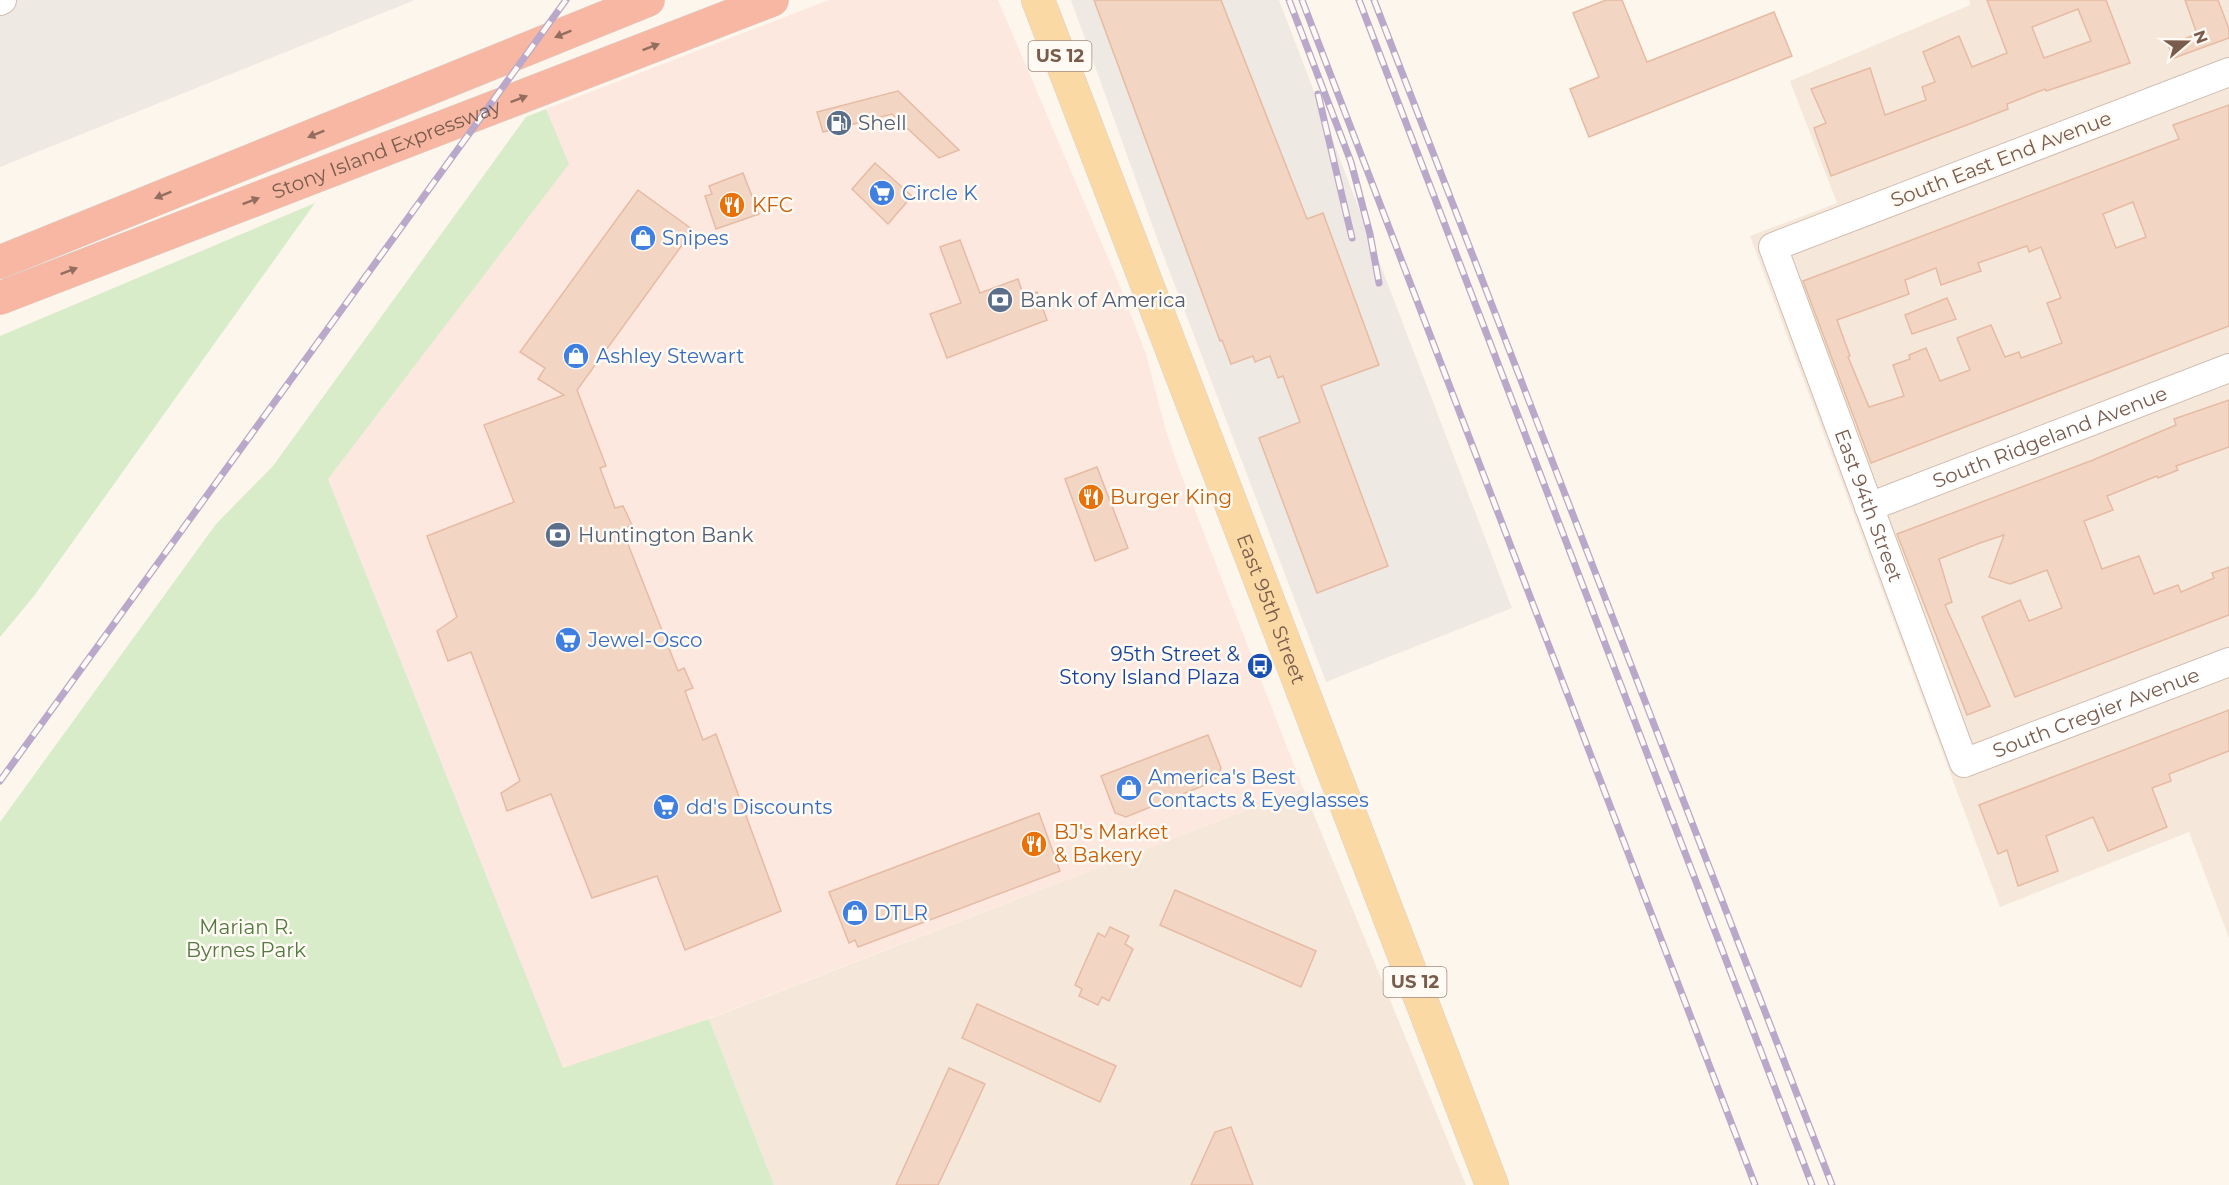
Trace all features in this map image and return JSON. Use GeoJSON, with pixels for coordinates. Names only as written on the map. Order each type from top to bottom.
{"type":"FeatureCollection","features":[{"type":"Feature","properties":{"kind":"highway","name":"Stony Island Expressway"},"geometry":{"type":"LineString","coordinates":[[0,262],[648,0]]}},
{"type":"Feature","properties":{"kind":"highway","name":"Stony Island Expressway"},"geometry":{"type":"LineString","coordinates":[[5,297],[771,0]]}},
{"type":"Feature","properties":{"kind":"main road","name":"East 95th Street"},"geometry":{"type":"LineString","coordinates":[[1038,0],[1492,1185]]}},
{"type":"Feature","properties":{"kind":"street","name":"South East End Avenue"},"geometry":{"type":"LineString","coordinates":[[1773,247],[2229,72]]}},
{"type":"Feature","properties":{"kind":"street","name":"East 94th Street"},"geometry":{"type":"LineString","coordinates":[[1773,247],[1964,763]]}},
{"type":"Feature","properties":{"kind":"street","name":"South Ridgeland Avenue"},"geometry":{"type":"LineString","coordinates":[[1869,507],[2229,368]]}},
{"type":"Feature","properties":{"kind":"street","name":"South Cregier Avenue"},"geometry":{"type":"LineString","coordinates":[[1964,763],[2229,662]]}},
{"type":"Feature","properties":{"kind":"shaded area"},"geometry":{"type":"Polygon","coordinates":[[[0,0],[415,0],[0,167],[0,0]]]}},
{"type":"Feature","properties":{"kind":"shaded area"},"geometry":{"type":"Polygon","coordinates":[[[829,0],[998,0],[1117,279],[1146,354],[1166,431],[1179,469],[1303,788],[561,1076],[328,479],[568,164],[546,109],[829,0]]]}},
{"type":"Feature","properties":{"kind":"shaded area"},"geometry":{"type":"Polygon","coordinates":[[[1071,0],[1279,0],[1512,608],[1326,682],[1158,241],[1071,0]]]}},
{"type":"Feature","properties":{"kind":"shaded area"},"geometry":{"type":"Polygon","coordinates":[[[1969,0],[2229,0],[2229,938],[2189,832],[2000,907],[1750,236],[1837,203],[1790,81],[1970,5],[1969,0]]]}},
{"type":"Feature","properties":{"kind":"shaded area"},"geometry":{"type":"Polygon","coordinates":[[[1303,788],[1466,1185],[774,1185],[709,1019],[1303,788]]]}},
{"type":"Feature","properties":{"kind":"green space","name":"Marian R. Byrnes Park"},"geometry":{"type":"Polygon","coordinates":[[[546,109],[569,164],[328,479],[563,1068],[709,1019],[774,1185],[0,1185],[0,822],[216,524],[273,466],[526,117],[546,109]]]}},
{"type":"Feature","properties":{"kind":"green space"},"geometry":{"type":"Polygon","coordinates":[[[315,203],[34,596],[0,637],[0,336],[315,203]]]}},
{"type":"Feature","properties":{"kind":"building"},"geometry":{"type":"Polygon","coordinates":[[[1094,0],[1221,0],[1307,219],[1323,213],[1379,365],[1321,386],[1388,566],[1317,593],[1259,438],[1300,422],[1283,376],[1278,378],[1270,356],[1255,362],[1253,356],[1231,364],[1222,340],[1220,341],[1094,0]]]}},
{"type":"Feature","properties":{"kind":"building"},"geometry":{"type":"Polygon","coordinates":[[[1606,0],[1622,0],[1647,62],[1774,12],[1792,56],[1589,137],[1570,89],[1599,77],[1573,13],[1606,0]]]}},
{"type":"Feature","properties":{"kind":"building"},"geometry":{"type":"Polygon","coordinates":[[[1987,0],[2106,0],[2130,63],[2046,91],[2045,89],[2007,104],[2008,109],[1831,176],[1814,128],[1826,123],[1811,89],[1870,68],[1885,115],[1926,100],[1922,87],[1935,82],[1923,52],[1959,36],[1972,67],[2007,53],[1987,0]],[[2078,9],[2032,27],[2044,58],[2091,41],[2078,9]]]}},
{"type":"Feature","properties":{"kind":"building"},"geometry":{"type":"Polygon","coordinates":[[[2185,0],[2218,0],[2229,29],[2229,38],[2174,58],[2168,45],[2197,34],[2185,0]]]}},
{"type":"Feature","properties":{"kind":"building","name":"Shell"},"geometry":{"type":"Polygon","coordinates":[[[898,91],[959,150],[939,158],[892,114],[823,132],[817,112],[898,91]]]}},
{"type":"Feature","properties":{"kind":"building"},"geometry":{"type":"Polygon","coordinates":[[[2229,105],[2229,326],[1871,463],[1803,281],[2179,139],[2173,125],[2229,105]],[[2133,202],[2103,214],[2116,248],[2146,237],[2133,202]],[[2027,246],[1978,263],[1981,271],[1941,285],[1936,268],[1905,280],[1909,294],[1837,320],[1850,356],[1848,357],[1869,407],[1904,396],[1893,365],[1910,359],[1909,355],[1926,348],[1940,381],[1970,370],[1957,338],[1991,325],[2005,357],[2019,352],[2021,358],[2062,343],[2047,303],[2061,298],[2041,247],[2029,252],[2027,246]]]}},
{"type":"Feature","properties":{"kind":"building","name":"Circle K"},"geometry":{"type":"Polygon","coordinates":[[[875,163],[912,196],[888,224],[852,189],[875,163]]]}},
{"type":"Feature","properties":{"kind":"building","name":"KFC"},"geometry":{"type":"Polygon","coordinates":[[[743,173],[759,214],[716,229],[705,196],[712,194],[709,186],[743,173]]]}},
{"type":"Feature","properties":{"kind":"building"},"geometry":{"type":"Polygon","coordinates":[[[638,190],[693,230],[577,390],[606,466],[600,468],[615,508],[623,506],[632,525],[622,529],[678,671],[684,668],[693,688],[685,691],[703,740],[716,734],[781,911],[685,950],[657,876],[592,898],[551,794],[507,811],[501,793],[520,781],[471,652],[448,661],[437,631],[457,617],[427,536],[514,502],[484,425],[564,395],[538,379],[545,368],[520,352],[638,190]]]}},
{"type":"Feature","properties":{"kind":"building","name":"Bank of America"},"geometry":{"type":"Polygon","coordinates":[[[960,240],[980,293],[1018,279],[1024,297],[1037,292],[1047,320],[947,358],[930,314],[961,303],[940,247],[960,240]]]}},
{"type":"Feature","properties":{"kind":"building"},"geometry":{"type":"Polygon","coordinates":[[[1947,298],[1956,319],[1912,334],[1905,315],[1947,298]]]}},
{"type":"Feature","properties":{"kind":"building"},"geometry":{"type":"Polygon","coordinates":[[[2229,400],[2229,447],[2176,466],[2178,470],[2107,496],[2113,510],[2084,521],[2102,569],[2139,556],[2154,594],[2178,585],[2181,592],[2214,578],[2212,573],[2229,567],[2229,615],[2015,697],[1982,617],[2020,600],[2029,621],[2062,608],[2047,570],[2010,584],[1989,577],[2004,535],[1980,543],[1939,559],[1952,602],[1945,605],[1990,706],[1967,715],[1897,534],[2093,460],[2176,425],[2174,419],[2229,400]]]}},
{"type":"Feature","properties":{"kind":"building","name":"Burger King"},"geometry":{"type":"Polygon","coordinates":[[[1097,467],[1128,548],[1095,561],[1065,479],[1097,467]]]}},
{"type":"Feature","properties":{"kind":"building"},"geometry":{"type":"Polygon","coordinates":[[[2229,710],[2229,751],[2169,774],[2171,781],[2152,788],[2167,827],[2108,851],[2093,817],[2046,836],[2058,871],[2018,886],[2007,850],[1998,854],[1979,805],[2229,710]]]}},
{"type":"Feature","properties":{"kind":"building"},"geometry":{"type":"Polygon","coordinates":[[[1208,735],[1221,768],[1215,781],[1126,817],[1115,813],[1101,776],[1208,735]]]}},
{"type":"Feature","properties":{"kind":"building"},"geometry":{"type":"Polygon","coordinates":[[[1039,813],[1060,871],[858,947],[855,940],[849,943],[829,892],[1039,813]]]}},
{"type":"Feature","properties":{"kind":"building"},"geometry":{"type":"Polygon","coordinates":[[[1175,890],[1316,951],[1301,987],[1160,925],[1175,890]]]}},
{"type":"Feature","properties":{"kind":"building"},"geometry":{"type":"Polygon","coordinates":[[[1110,927],[1129,936],[1125,944],[1133,949],[1109,1001],[1102,997],[1098,1005],[1079,996],[1082,989],[1075,985],[1098,933],[1105,937],[1110,927]]]}},
{"type":"Feature","properties":{"kind":"building"},"geometry":{"type":"Polygon","coordinates":[[[977,1004],[1116,1066],[1100,1102],[962,1038],[977,1004]]]}},
{"type":"Feature","properties":{"kind":"building"},"geometry":{"type":"Polygon","coordinates":[[[949,1068],[985,1084],[938,1185],[896,1185],[949,1068]]]}},
{"type":"Feature","properties":{"kind":"building"},"geometry":{"type":"Polygon","coordinates":[[[1231,1127],[1253,1185],[1191,1185],[1215,1132],[1231,1127]]]}},
{"type":"Feature","properties":{"kind":"railway"},"geometry":{"type":"LineString","coordinates":[[0,781],[566,0]]}},
{"type":"Feature","properties":{"kind":"railway"},"geometry":{"type":"LineString","coordinates":[[1289,0],[1351,162],[1370,234],[1379,283]]}},
{"type":"Feature","properties":{"kind":"railway"},"geometry":{"type":"LineString","coordinates":[[1302,0],[1755,1185]]}},
{"type":"Feature","properties":{"kind":"railway"},"geometry":{"type":"LineString","coordinates":[[1359,0],[1812,1185]]}},
{"type":"Feature","properties":{"kind":"railway"},"geometry":{"type":"LineString","coordinates":[[1374,0],[1832,1185]]}},
{"type":"Feature","properties":{"kind":"railway"},"geometry":{"type":"LineString","coordinates":[[1318,94],[1352,238]]}},
{"type":"Feature","properties":{"kind":"place","name":"Shell"},"geometry":{"type":"Point","coordinates":[839,123]}},
{"type":"Feature","properties":{"kind":"place","name":"Circle K"},"geometry":{"type":"Point","coordinates":[882,193]}},
{"type":"Feature","properties":{"kind":"place","name":"KFC"},"geometry":{"type":"Point","coordinates":[732,205]}},
{"type":"Feature","properties":{"kind":"place","name":"Snipes"},"geometry":{"type":"Point","coordinates":[643,238]}},
{"type":"Feature","properties":{"kind":"place","name":"Bank of America"},"geometry":{"type":"Point","coordinates":[1000,300]}},
{"type":"Feature","properties":{"kind":"place","name":"Ashley Stewart"},"geometry":{"type":"Point","coordinates":[576,356]}},
{"type":"Feature","properties":{"kind":"place","name":"Burger King"},"geometry":{"type":"Point","coordinates":[1091,497]}},
{"type":"Feature","properties":{"kind":"place","name":"Huntington Bank"},"geometry":{"type":"Point","coordinates":[558,535]}},
{"type":"Feature","properties":{"kind":"place","name":"Jewel-Osco"},"geometry":{"type":"Point","coordinates":[568,640]}},
{"type":"Feature","properties":{"kind":"place","name":"95th Street & Stony Island Plaza"},"geometry":{"type":"Point","coordinates":[1260,666]}},
{"type":"Feature","properties":{"kind":"place","name":"America's Best Contacts & Eyeglasses"},"geometry":{"type":"Point","coordinates":[1129,788]}},
{"type":"Feature","properties":{"kind":"place","name":"dd's Discounts"},"geometry":{"type":"Point","coordinates":[666,807]}},
{"type":"Feature","properties":{"kind":"place","name":"BJ's Market & Bakery"},"geometry":{"type":"Point","coordinates":[1034,844]}},
{"type":"Feature","properties":{"kind":"place","name":"DTLR"},"geometry":{"type":"Point","coordinates":[855,913]}}]}
